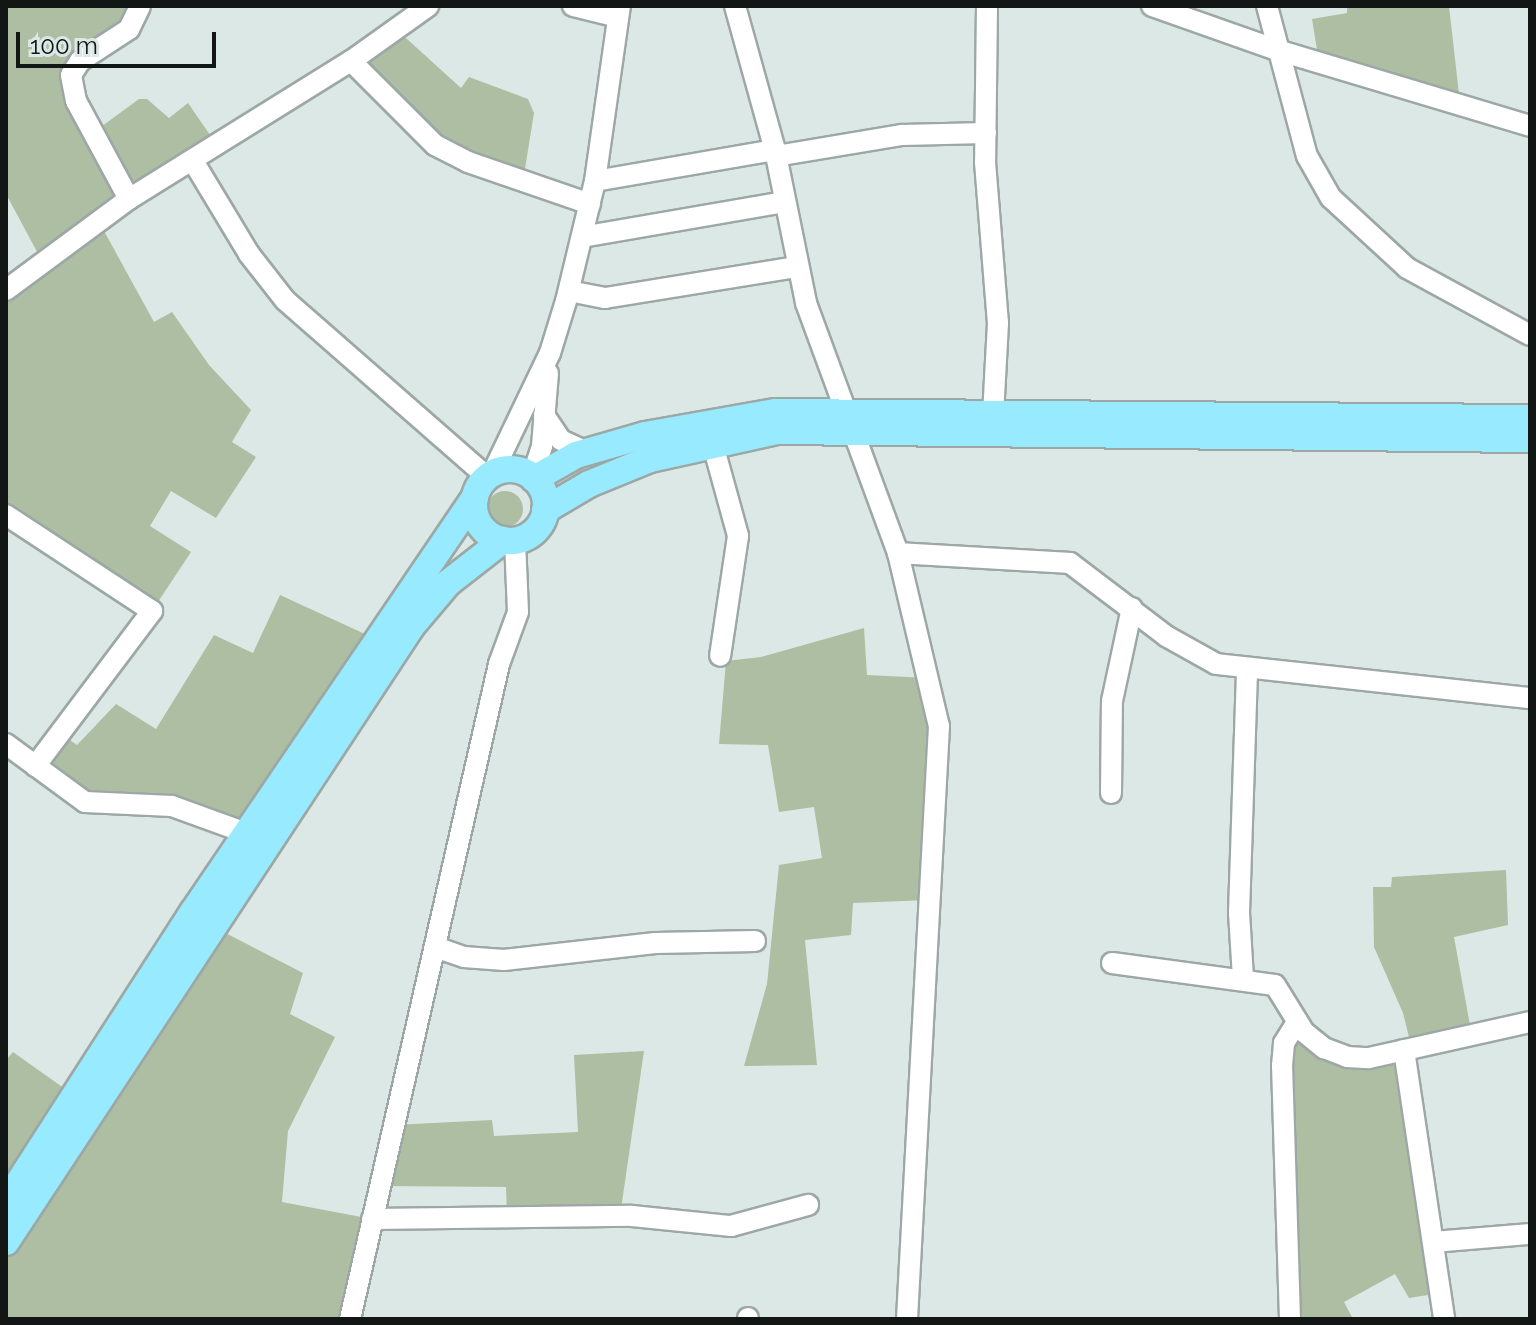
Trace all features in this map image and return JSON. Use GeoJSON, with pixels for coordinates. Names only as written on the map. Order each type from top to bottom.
{"type":"FeatureCollection","features":[{"type":"Feature","properties":{"kind":"main road"},"geometry":{"type":"LineString","coordinates":[[6,1202],[246,833],[429,572],[485,483],[510,469],[533,478],[587,452],[710,431],[850,419],[993,414],[1530,418]]}},
{"type":"Feature","properties":{"kind":"main road"},"geometry":{"type":"LineString","coordinates":[[850,419],[1130,438],[1530,439]]}},
{"type":"Feature","properties":{"kind":"main road"},"geometry":{"type":"LineString","coordinates":[[6,1242],[411,627],[448,583],[509,540],[532,532],[545,510],[609,474],[710,431]]}},
{"type":"Feature","properties":{"kind":"main road"},"geometry":{"type":"LineString","coordinates":[[533,478],[545,510]]}},
{"type":"Feature","properties":{"kind":"main road"},"geometry":{"type":"LineString","coordinates":[[485,483],[482,527],[509,540]]}},
{"type":"Feature","properties":{"kind":"street"},"geometry":{"type":"LineString","coordinates":[[129,199],[76,101],[71,75],[80,61],[129,29],[140,6]]}},
{"type":"Feature","properties":{"kind":"street"},"geometry":{"type":"LineString","coordinates":[[6,290],[129,199],[351,61],[428,6]]}},
{"type":"Feature","properties":{"kind":"street"},"geometry":{"type":"LineString","coordinates":[[193,161],[241,242],[285,300],[485,483],[550,353],[569,291],[595,181],[619,12],[573,6]]}},
{"type":"Feature","properties":{"kind":"street"},"geometry":{"type":"LineString","coordinates":[[735,6],[775,153],[796,267],[813,329],[850,419],[898,553],[939,726],[941,757],[907,1319]]}},
{"type":"Feature","properties":{"kind":"street"},"geometry":{"type":"LineString","coordinates":[[987,6],[986,133],[998,323],[993,414]]}},
{"type":"Feature","properties":{"kind":"street"},"geometry":{"type":"LineString","coordinates":[[1152,6],[1277,50],[1530,126]]}},
{"type":"Feature","properties":{"kind":"street"},"geometry":{"type":"LineString","coordinates":[[1267,6],[1307,156],[1342,211],[1407,268],[1530,335]]}},
{"type":"Feature","properties":{"kind":"street"},"geometry":{"type":"LineString","coordinates":[[351,61],[435,145],[478,166],[590,204]]}},
{"type":"Feature","properties":{"kind":"street"},"geometry":{"type":"LineString","coordinates":[[595,181],[902,135],[986,133]]}},
{"type":"Feature","properties":{"kind":"street"},"geometry":{"type":"LineString","coordinates":[[582,237],[784,202]]}},
{"type":"Feature","properties":{"kind":"street"},"geometry":{"type":"LineString","coordinates":[[569,291],[605,298],[796,267]]}},
{"type":"Feature","properties":{"kind":"street"},"geometry":{"type":"LineString","coordinates":[[533,478],[550,353]]}},
{"type":"Feature","properties":{"kind":"street"},"geometry":{"type":"LineString","coordinates":[[544,414],[561,440],[587,452]]}},
{"type":"Feature","properties":{"kind":"street"},"geometry":{"type":"LineString","coordinates":[[710,431],[738,536],[720,656]]}},
{"type":"Feature","properties":{"kind":"street"},"geometry":{"type":"LineString","coordinates":[[6,515],[152,611],[35,766]]}},
{"type":"Feature","properties":{"kind":"street"},"geometry":{"type":"LineString","coordinates":[[350,1319],[499,664],[518,612],[509,540]]}},
{"type":"Feature","properties":{"kind":"street"},"geometry":{"type":"LineString","coordinates":[[898,553],[1058,559],[1090,575],[1204,660],[1247,668],[1530,698]]}},
{"type":"Feature","properties":{"kind":"street"},"geometry":{"type":"LineString","coordinates":[[1111,793],[1112,701],[1132,608]]}},
{"type":"Feature","properties":{"kind":"street"},"geometry":{"type":"LineString","coordinates":[[1243,978],[1239,913],[1247,668]]}},
{"type":"Feature","properties":{"kind":"street"},"geometry":{"type":"LineString","coordinates":[[6,744],[85,802],[172,806],[246,833]]}},
{"type":"Feature","properties":{"kind":"street"},"geometry":{"type":"LineString","coordinates":[[435,947],[464,957],[504,960],[655,943],[755,941]]}},
{"type":"Feature","properties":{"kind":"street"},"geometry":{"type":"LineString","coordinates":[[1112,963],[1243,978],[1283,991],[1297,1022],[1324,1048],[1347,1057],[1404,1050],[1530,1022]]}},
{"type":"Feature","properties":{"kind":"street"},"geometry":{"type":"LineString","coordinates":[[1290,1319],[1282,1066],[1284,1043],[1297,1022]]}},
{"type":"Feature","properties":{"kind":"street"},"geometry":{"type":"LineString","coordinates":[[1404,1050],[1444,1319]]}},
{"type":"Feature","properties":{"kind":"street"},"geometry":{"type":"LineString","coordinates":[[372,1219],[632,1216],[731,1226],[808,1205]]}},
{"type":"Feature","properties":{"kind":"street"},"geometry":{"type":"LineString","coordinates":[[1434,1242],[1530,1234]]}},
{"type":"Feature","properties":{"kind":"green space"},"geometry":{"type":"Polygon","coordinates":[[[6,6],[140,6],[74,67],[94,132],[139,99],[147,99],[169,118],[188,103],[217,145],[98,220],[154,322],[172,312],[209,365],[251,410],[232,442],[256,457],[216,518],[171,491],[150,526],[191,552],[152,611],[6,515],[6,290],[42,261],[6,194],[6,6]]]}},
{"type":"Feature","properties":{"kind":"green space"},"geometry":{"type":"Polygon","coordinates":[[[1347,6],[1449,6],[1460,103],[1319,62],[1312,19],[1347,13],[1347,6]]]}},
{"type":"Feature","properties":{"kind":"green space"},"geometry":{"type":"Polygon","coordinates":[[[396,29],[461,88],[469,77],[528,99],[534,113],[523,181],[468,162],[351,61],[396,29]]]}},
{"type":"Feature","properties":{"kind":"green space"},"geometry":{"type":"Polygon","coordinates":[[[505,491],[517,497],[523,509],[517,521],[505,527],[493,521],[487,509],[493,497],[505,491]]]}},
{"type":"Feature","properties":{"kind":"green space"},"geometry":{"type":"Polygon","coordinates":[[[280,595],[378,640],[246,833],[223,822],[106,806],[35,766],[60,733],[77,745],[116,704],[156,729],[214,635],[253,653],[280,595]]]}},
{"type":"Feature","properties":{"kind":"green space"},"geometry":{"type":"Polygon","coordinates":[[[864,628],[867,675],[929,678],[929,900],[853,903],[851,935],[805,940],[817,1065],[744,1066],[767,984],[779,865],[822,858],[814,807],[779,812],[768,745],[719,744],[726,661],[761,657],[864,628]]]}},
{"type":"Feature","properties":{"kind":"green space"},"geometry":{"type":"Polygon","coordinates":[[[1506,870],[1508,925],[1454,937],[1472,1036],[1412,1049],[1403,1013],[1374,947],[1373,887],[1391,887],[1392,877],[1506,870]]]}},
{"type":"Feature","properties":{"kind":"green space"},"geometry":{"type":"Polygon","coordinates":[[[212,926],[303,973],[290,1014],[335,1037],[288,1131],[282,1202],[372,1219],[350,1319],[6,1319],[6,1242],[212,926]]]}},
{"type":"Feature","properties":{"kind":"green space"},"geometry":{"type":"Polygon","coordinates":[[[1287,1035],[1324,1048],[1404,1050],[1441,1293],[1409,1298],[1395,1274],[1344,1302],[1353,1319],[1290,1319],[1287,1035]]]}},
{"type":"Feature","properties":{"kind":"green space"},"geometry":{"type":"Polygon","coordinates":[[[644,1051],[620,1216],[507,1218],[506,1187],[380,1186],[394,1125],[492,1120],[494,1136],[578,1132],[574,1055],[644,1051]]]}},
{"type":"Feature","properties":{"kind":"green space"},"geometry":{"type":"Polygon","coordinates":[[[13,1052],[75,1096],[6,1202],[6,1060],[13,1052]]]}}]}
